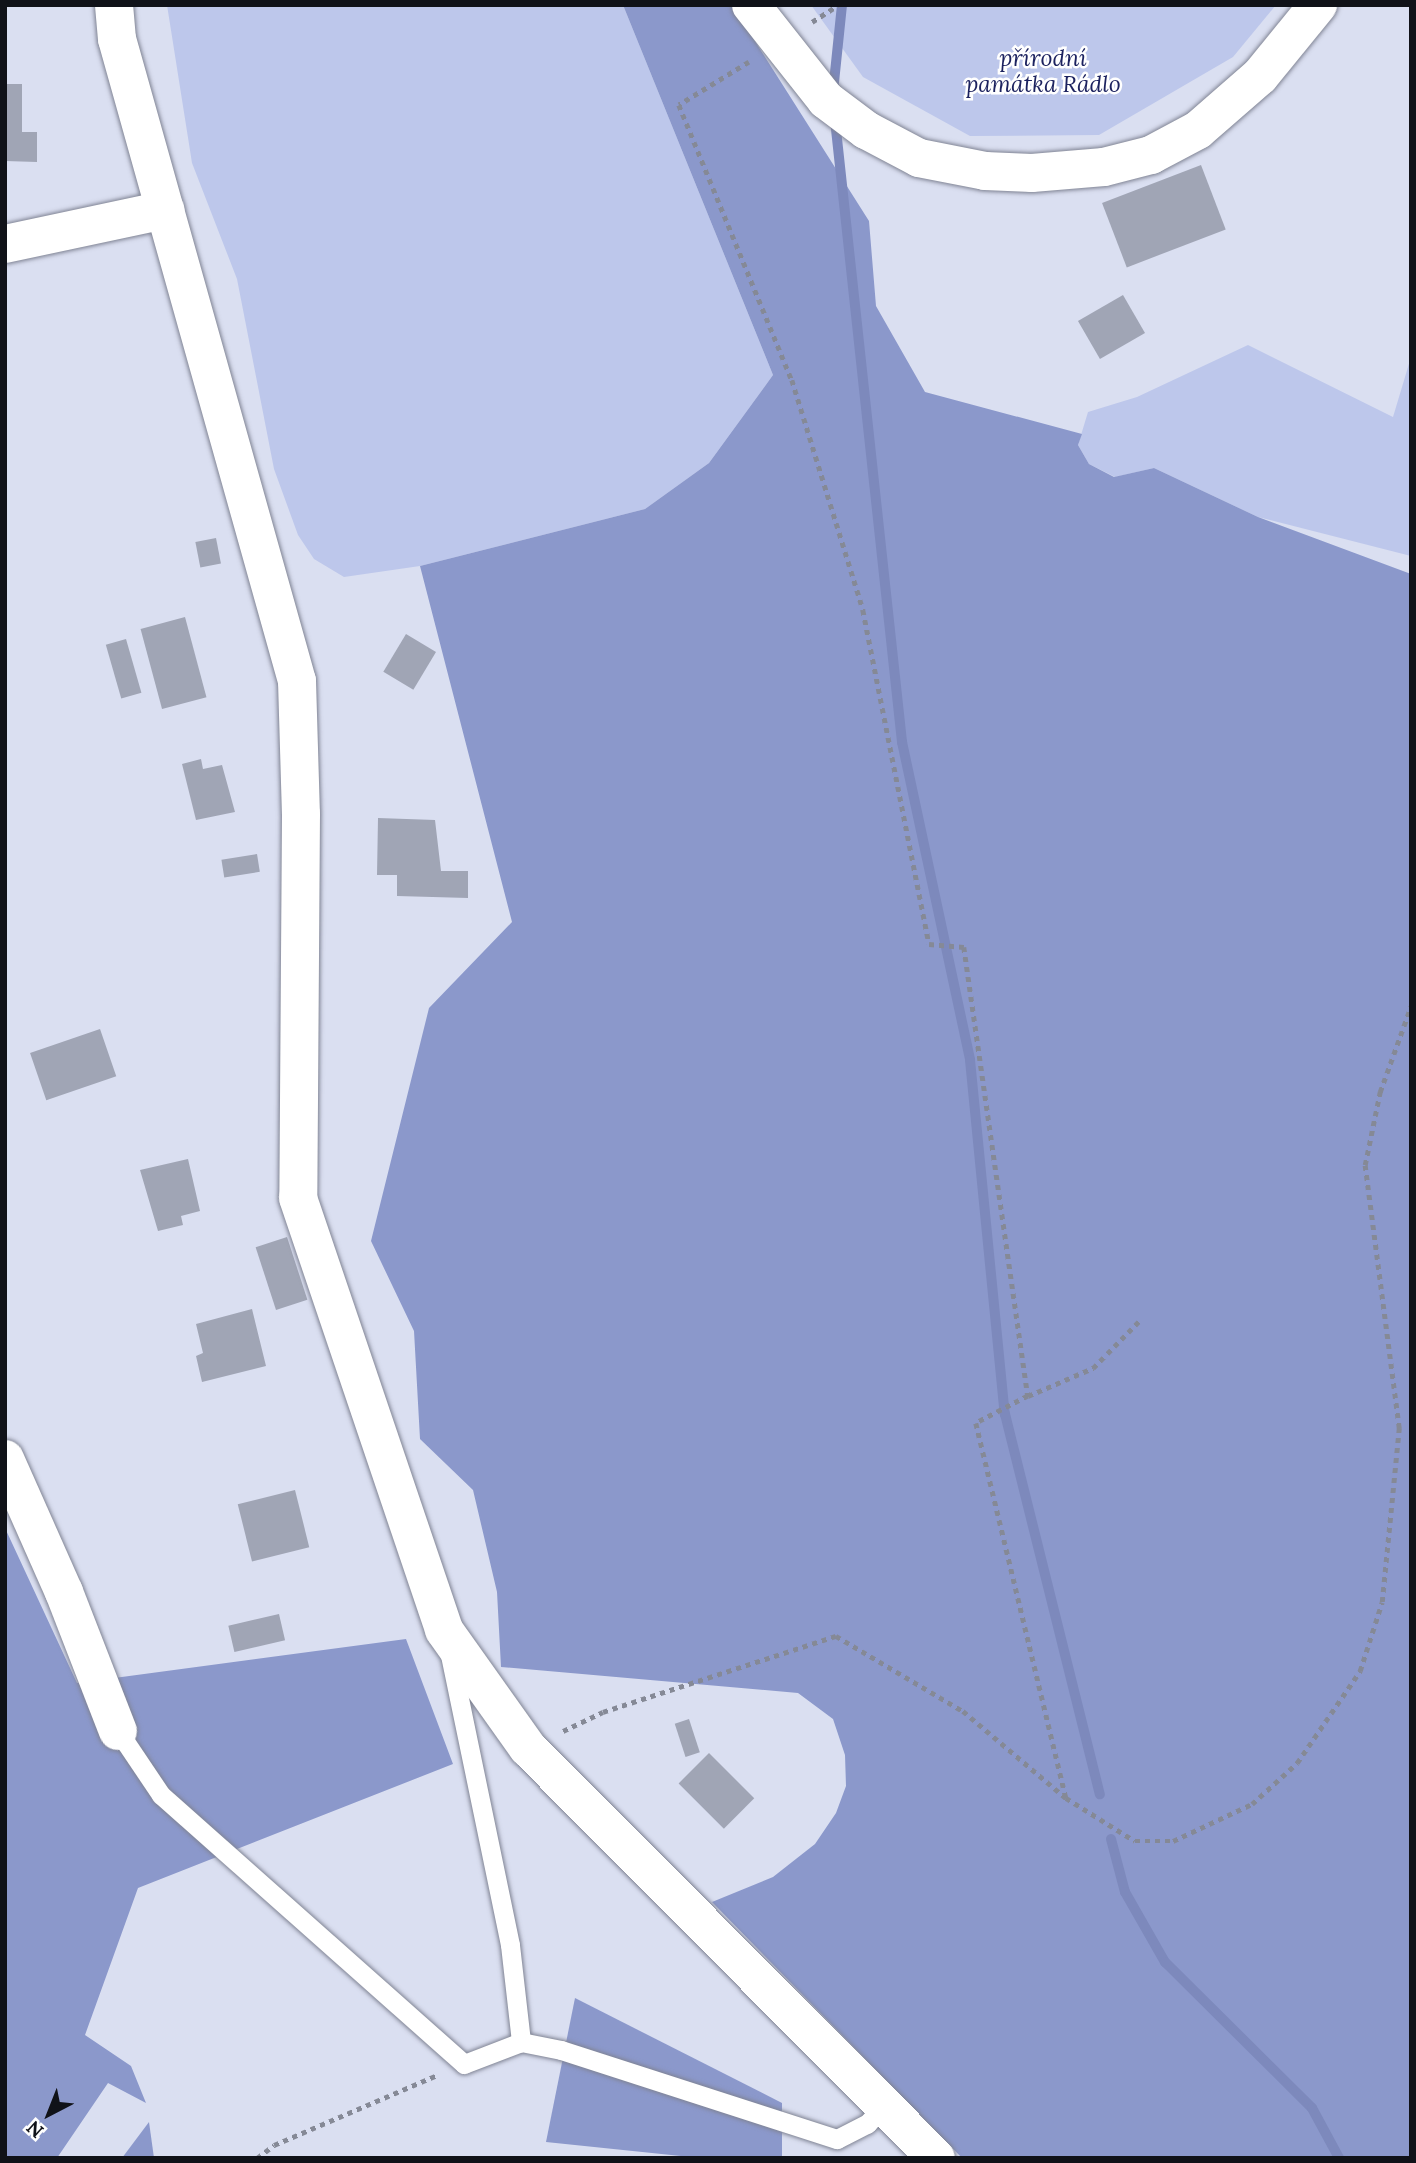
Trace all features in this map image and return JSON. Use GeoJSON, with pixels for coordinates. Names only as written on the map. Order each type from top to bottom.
{"type":"FeatureCollection","features":[{"type":"Feature","properties":{"kind":"street"},"geometry":{"type":"LineString","coordinates":[[114,5],[117,39],[297,681],[301,814],[298,1198],[444,1630],[528,1748],[936,2158]]}},
{"type":"Feature","properties":{"kind":"street"},"geometry":{"type":"LineString","coordinates":[[751,5],[826,100],[866,130],[919,158],[985,171],[1032,173],[1128,161],[1151,155],[1198,130],[1260,76],[1318,5]]}},
{"type":"Feature","properties":{"kind":"street"},"geometry":{"type":"LineString","coordinates":[[5,244],[164,210]]}},
{"type":"Feature","properties":{"kind":"street"},"geometry":{"type":"LineString","coordinates":[[5,1459],[64,1592],[117,1731]]}},
{"type":"Feature","properties":{"kind":"lane"},"geometry":{"type":"LineString","coordinates":[[444,1630],[510,1945],[521,2042]]}},
{"type":"Feature","properties":{"kind":"lane"},"geometry":{"type":"LineString","coordinates":[[117,1731],[162,1795],[464,2064],[521,2042],[561,2050],[837,2139],[867,2124],[884,2105]]}},
{"type":"Feature","properties":{"kind":"path"},"geometry":{"type":"LineString","coordinates":[[838,5],[680,105],[792,380],[863,610],[929,944],[964,947],[1028,1396]]}},
{"type":"Feature","properties":{"kind":"path"},"geometry":{"type":"LineString","coordinates":[[528,1748],[603,1713],[836,1636],[962,1711],[1066,1798],[1135,1842],[1173,1841],[1252,1804],[1297,1763],[1360,1671],[1382,1602],[1399,1428],[1365,1165],[1380,1092],[1411,1006]]}},
{"type":"Feature","properties":{"kind":"path"},"geometry":{"type":"LineString","coordinates":[[1066,1798],[976,1423],[1028,1396],[1093,1368],[1141,1319]]}},
{"type":"Feature","properties":{"kind":"path"},"geometry":{"type":"LineString","coordinates":[[257,2158],[274,2145],[464,2064]]}},
{"type":"Feature","properties":{"kind":"green space"},"geometry":{"type":"Polygon","coordinates":[[[167,5],[623,5],[773,375],[709,463],[645,509],[420,566],[344,577],[314,559],[298,535],[274,469],[237,279],[192,163],[167,5]]]}},
{"type":"Feature","properties":{"kind":"green space","name":"přírodní památka Rádlo"},"geometry":{"type":"Polygon","coordinates":[[[811,5],[1276,5],[1233,57],[1099,135],[970,136],[863,77],[811,5]]]}},
{"type":"Feature","properties":{"kind":"green space"},"geometry":{"type":"Polygon","coordinates":[[[1248,345],[1393,417],[1411,357],[1411,556],[1258,517],[1154,468],[1115,477],[1089,464],[1078,445],[1088,412],[1137,397],[1248,345]]]}},
{"type":"Feature","properties":{"kind":"shaded area"},"geometry":{"type":"Polygon","coordinates":[[[623,5],[732,5],[869,221],[876,306],[925,392],[1082,434],[1078,445],[1089,464],[1114,477],[1154,468],[1258,517],[1411,574],[1411,2158],[962,2158],[712,1902],[773,1877],[815,1844],[836,1813],[846,1786],[845,1755],[833,1719],[798,1693],[501,1667],[497,1592],[473,1490],[420,1439],[414,1331],[371,1241],[429,1008],[512,922],[420,566],[645,509],[709,463],[773,375],[623,5]]]}},
{"type":"Feature","properties":{"kind":"shaded area"},"geometry":{"type":"Polygon","coordinates":[[[5,1528],[77,1683],[406,1639],[453,1764],[138,1888],[85,2035],[131,2066],[146,2103],[108,2083],[57,2158],[5,2158],[5,1528]]]}},
{"type":"Feature","properties":{"kind":"shaded area"},"geometry":{"type":"Polygon","coordinates":[[[575,1998],[782,2103],[782,2158],[700,2158],[546,2142],[575,1998]]]}},
{"type":"Feature","properties":{"kind":"shaded area"},"geometry":{"type":"Polygon","coordinates":[[[149,2122],[154,2158],[122,2158],[149,2122]]]}},
{"type":"Feature","properties":{"kind":"building"},"geometry":{"type":"Polygon","coordinates":[[[5,84],[22,84],[22,132],[37,132],[37,162],[5,161],[5,84]]]}},
{"type":"Feature","properties":{"kind":"building"},"geometry":{"type":"Polygon","coordinates":[[[1201,165],[1226,229],[1127,267],[1102,203],[1201,165]]]}},
{"type":"Feature","properties":{"kind":"building"},"geometry":{"type":"Polygon","coordinates":[[[1123,295],[1145,333],[1100,359],[1078,321],[1123,295]]]}},
{"type":"Feature","properties":{"kind":"building"},"geometry":{"type":"Polygon","coordinates":[[[216,538],[221,564],[200,568],[195,542],[216,538]]]}},
{"type":"Feature","properties":{"kind":"building"},"geometry":{"type":"Polygon","coordinates":[[[185,617],[206,697],[162,709],[141,629],[185,617]]]}},
{"type":"Feature","properties":{"kind":"building"},"geometry":{"type":"Polygon","coordinates":[[[406,634],[436,652],[413,690],[383,672],[406,634]]]}},
{"type":"Feature","properties":{"kind":"building"},"geometry":{"type":"Polygon","coordinates":[[[126,639],[141,693],[121,699],[106,645],[126,639]]]}},
{"type":"Feature","properties":{"kind":"building"},"geometry":{"type":"Polygon","coordinates":[[[201,759],[203,769],[222,765],[235,812],[196,820],[182,764],[201,759]]]}},
{"type":"Feature","properties":{"kind":"building"},"geometry":{"type":"Polygon","coordinates":[[[378,818],[435,820],[441,871],[468,871],[468,898],[397,896],[397,875],[377,875],[378,818]]]}},
{"type":"Feature","properties":{"kind":"building"},"geometry":{"type":"Polygon","coordinates":[[[257,854],[260,872],[224,877],[221,860],[257,854]]]}},
{"type":"Feature","properties":{"kind":"building"},"geometry":{"type":"Polygon","coordinates":[[[100,1029],[116,1076],[46,1100],[30,1053],[100,1029]]]}},
{"type":"Feature","properties":{"kind":"building"},"geometry":{"type":"Polygon","coordinates":[[[188,1159],[200,1211],[181,1216],[183,1225],[158,1231],[140,1170],[188,1159]]]}},
{"type":"Feature","properties":{"kind":"building"},"geometry":{"type":"Polygon","coordinates":[[[287,1237],[307,1300],[276,1310],[256,1247],[287,1237]]]}},
{"type":"Feature","properties":{"kind":"building"},"geometry":{"type":"Polygon","coordinates":[[[252,1309],[266,1366],[202,1382],[196,1356],[203,1353],[196,1324],[252,1309]]]}},
{"type":"Feature","properties":{"kind":"building"},"geometry":{"type":"Polygon","coordinates":[[[295,1490],[309,1547],[252,1562],[238,1504],[295,1490]]]}},
{"type":"Feature","properties":{"kind":"building"},"geometry":{"type":"Polygon","coordinates":[[[279,1614],[285,1640],[234,1652],[228,1626],[279,1614]]]}},
{"type":"Feature","properties":{"kind":"building"},"geometry":{"type":"Polygon","coordinates":[[[689,1719],[700,1752],[686,1757],[675,1724],[689,1719]]]}},
{"type":"Feature","properties":{"kind":"building"},"geometry":{"type":"Polygon","coordinates":[[[709,1753],[754,1798],[724,1829],[679,1783],[709,1753]]]}},
{"type":"Feature","properties":{"kind":"waterway"},"geometry":{"type":"LineString","coordinates":[[833,92],[842,5]]}},
{"type":"Feature","properties":{"kind":"waterway"},"geometry":{"type":"LineString","coordinates":[[835,120],[902,742],[970,1060],[1005,1414],[1100,1794]]}},
{"type":"Feature","properties":{"kind":"waterway"},"geometry":{"type":"LineString","coordinates":[[1111,1839],[1125,1892],[1165,1962],[1312,2108],[1339,2158]]}}]}
